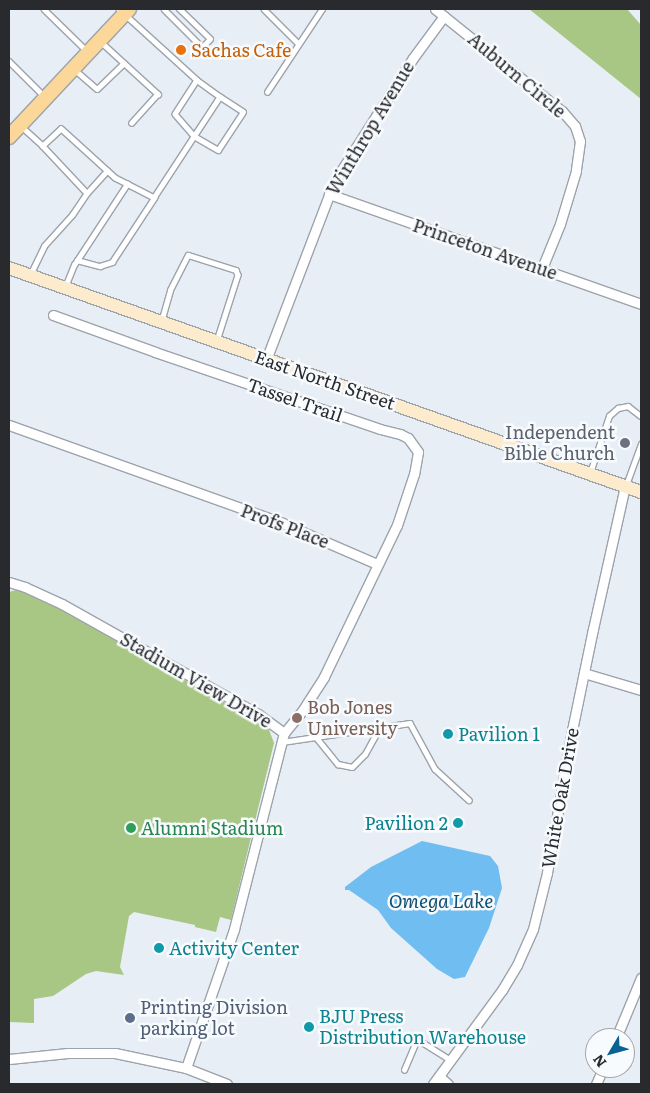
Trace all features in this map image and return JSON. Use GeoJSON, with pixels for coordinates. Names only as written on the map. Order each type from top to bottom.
{"type":"FeatureCollection","features":[{"type":"Feature","properties":{"kind":"main road"},"geometry":{"type":"LineString","coordinates":[[13,131],[88,52],[124,10]]}},
{"type":"Feature","properties":{"kind":"main road","name":"East North Street"},"geometry":{"type":"LineString","coordinates":[[9,268],[641,492]]}},
{"type":"Feature","properties":{"kind":"street","name":"Auburn Circle"},"geometry":{"type":"LineString","coordinates":[[435,9],[562,111],[570,119],[578,133],[580,141],[572,188],[542,268]]}},
{"type":"Feature","properties":{"kind":"street","name":"Winthrop Avenue"},"geometry":{"type":"LineString","coordinates":[[266,360],[334,182],[369,126],[444,16]]}},
{"type":"Feature","properties":{"kind":"street","name":"Princeton Avenue"},"geometry":{"type":"LineString","coordinates":[[329,194],[641,304]]}},
{"type":"Feature","properties":{"kind":"street","name":"Tassel Trail"},"geometry":{"type":"LineString","coordinates":[[54,315],[155,352],[408,438],[418,452],[414,474],[397,525],[377,564]]}},
{"type":"Feature","properties":{"kind":"street","name":"Profs Place"},"geometry":{"type":"LineString","coordinates":[[9,425],[282,523],[377,564]]}},
{"type":"Feature","properties":{"kind":"street","name":"White Oak Drive"},"geometry":{"type":"LineString","coordinates":[[433,1084],[512,973],[533,930],[547,874],[584,672],[626,486]]}},
{"type":"Feature","properties":{"kind":"street"},"geometry":{"type":"LineString","coordinates":[[283,737],[324,677],[377,564]]}},
{"type":"Feature","properties":{"kind":"street","name":"Stadium View Drive"},"geometry":{"type":"LineString","coordinates":[[9,582],[36,591],[80,614],[258,714],[283,737],[234,929],[186,1068]]}},
{"type":"Feature","properties":{"kind":"street"},"geometry":{"type":"LineString","coordinates":[[584,672],[641,690]]}},
{"type":"Feature","properties":{"kind":"street"},"geometry":{"type":"LineString","coordinates":[[620,1028],[641,978]]}},
{"type":"Feature","properties":{"kind":"street"},"geometry":{"type":"LineString","coordinates":[[9,1059],[59,1054],[115,1054],[186,1068],[227,1084]]}},
{"type":"Feature","properties":{"kind":"street"},"geometry":{"type":"LineString","coordinates":[[439,1076],[448,1084]]}},
{"type":"Feature","properties":{"kind":"lane"},"geometry":{"type":"LineString","coordinates":[[44,9],[88,52]]}},
{"type":"Feature","properties":{"kind":"lane"},"geometry":{"type":"LineString","coordinates":[[164,9],[202,46],[210,39],[179,9]]}},
{"type":"Feature","properties":{"kind":"lane"},"geometry":{"type":"LineString","coordinates":[[264,9],[299,44]]}},
{"type":"Feature","properties":{"kind":"lane"},"geometry":{"type":"LineString","coordinates":[[267,92],[322,9]]}},
{"type":"Feature","properties":{"kind":"lane"},"geometry":{"type":"LineString","coordinates":[[124,10],[197,80],[243,112],[218,150],[194,136],[175,114],[197,80]]}},
{"type":"Feature","properties":{"kind":"lane"},"geometry":{"type":"LineString","coordinates":[[99,40],[158,94],[132,123]]}},
{"type":"Feature","properties":{"kind":"lane"},"geometry":{"type":"LineString","coordinates":[[9,61],[46,97]]}},
{"type":"Feature","properties":{"kind":"lane"},"geometry":{"type":"LineString","coordinates":[[73,68],[97,89],[124,62]]}},
{"type":"Feature","properties":{"kind":"lane"},"geometry":{"type":"LineString","coordinates":[[77,260],[100,266],[112,262],[220,97]]}},
{"type":"Feature","properties":{"kind":"lane"},"geometry":{"type":"LineString","coordinates":[[43,146],[61,129],[108,171],[127,184],[154,198]]}},
{"type":"Feature","properties":{"kind":"lane"},"geometry":{"type":"LineString","coordinates":[[13,131],[43,146],[88,193]]}},
{"type":"Feature","properties":{"kind":"lane"},"geometry":{"type":"LineString","coordinates":[[29,276],[44,246],[108,171]]}},
{"type":"Feature","properties":{"kind":"lane"},"geometry":{"type":"LineString","coordinates":[[64,289],[77,260],[127,184]]}},
{"type":"Feature","properties":{"kind":"lane"},"geometry":{"type":"LineString","coordinates":[[161,323],[170,290],[188,254],[236,270],[238,275],[217,342]]}},
{"type":"Feature","properties":{"kind":"lane"},"geometry":{"type":"LineString","coordinates":[[590,474],[609,416],[618,408],[628,406],[641,416]]}},
{"type":"Feature","properties":{"kind":"lane"},"geometry":{"type":"LineString","coordinates":[[626,486],[641,444]]}},
{"type":"Feature","properties":{"kind":"lane"},"geometry":{"type":"LineString","coordinates":[[283,737],[316,737],[410,723],[435,769],[470,800]]}},
{"type":"Feature","properties":{"kind":"lane"},"geometry":{"type":"LineString","coordinates":[[316,737],[338,764],[352,767],[365,754],[380,728]]}},
{"type":"Feature","properties":{"kind":"lane"},"geometry":{"type":"LineString","coordinates":[[404,1070],[417,1039],[451,1060]]}},
{"type":"Feature","properties":{"kind":"green space"},"geometry":{"type":"Polygon","coordinates":[[[529,9],[627,9],[641,25],[641,99],[529,9]]]}},
{"type":"Feature","properties":{"kind":"green space","name":"Alumni Stadium"},"geometry":{"type":"Polygon","coordinates":[[[23,588],[268,727],[274,743],[231,920],[220,917],[216,932],[195,927],[195,925],[134,912],[129,916],[120,967],[124,975],[96,971],[86,974],[53,996],[34,999],[34,1023],[9,1022],[9,592],[23,588]]]}},
{"type":"Feature","properties":{"kind":"water","name":"Omega Lake"},"geometry":{"type":"Polygon","coordinates":[[[422,841],[490,856],[498,866],[502,888],[489,928],[465,977],[454,979],[437,969],[391,928],[378,910],[349,890],[345,890],[345,887],[371,867],[422,841]]]}},
{"type":"Feature","properties":{"kind":"place","name":"Sachas Cafe"},"geometry":{"type":"Point","coordinates":[181,50]}},
{"type":"Feature","properties":{"kind":"place","name":"Independent Bible Church"},"geometry":{"type":"Point","coordinates":[625,443]}},
{"type":"Feature","properties":{"kind":"place","name":"Bob Jones University"},"geometry":{"type":"Point","coordinates":[297,718]}},
{"type":"Feature","properties":{"kind":"place","name":"Pavilion 1"},"geometry":{"type":"Point","coordinates":[448,734]}},
{"type":"Feature","properties":{"kind":"place","name":"Pavilion 2"},"geometry":{"type":"Point","coordinates":[458,823]}},
{"type":"Feature","properties":{"kind":"place","name":"Alumni Stadium"},"geometry":{"type":"Point","coordinates":[131,828]}},
{"type":"Feature","properties":{"kind":"place","name":"Activity Center"},"geometry":{"type":"Point","coordinates":[159,948]}},
{"type":"Feature","properties":{"kind":"place","name":"Printing Division parking lot"},"geometry":{"type":"Point","coordinates":[130,1018]}},
{"type":"Feature","properties":{"kind":"place","name":"BJU Press Distribution Warehouse"},"geometry":{"type":"Point","coordinates":[309,1027]}}]}
